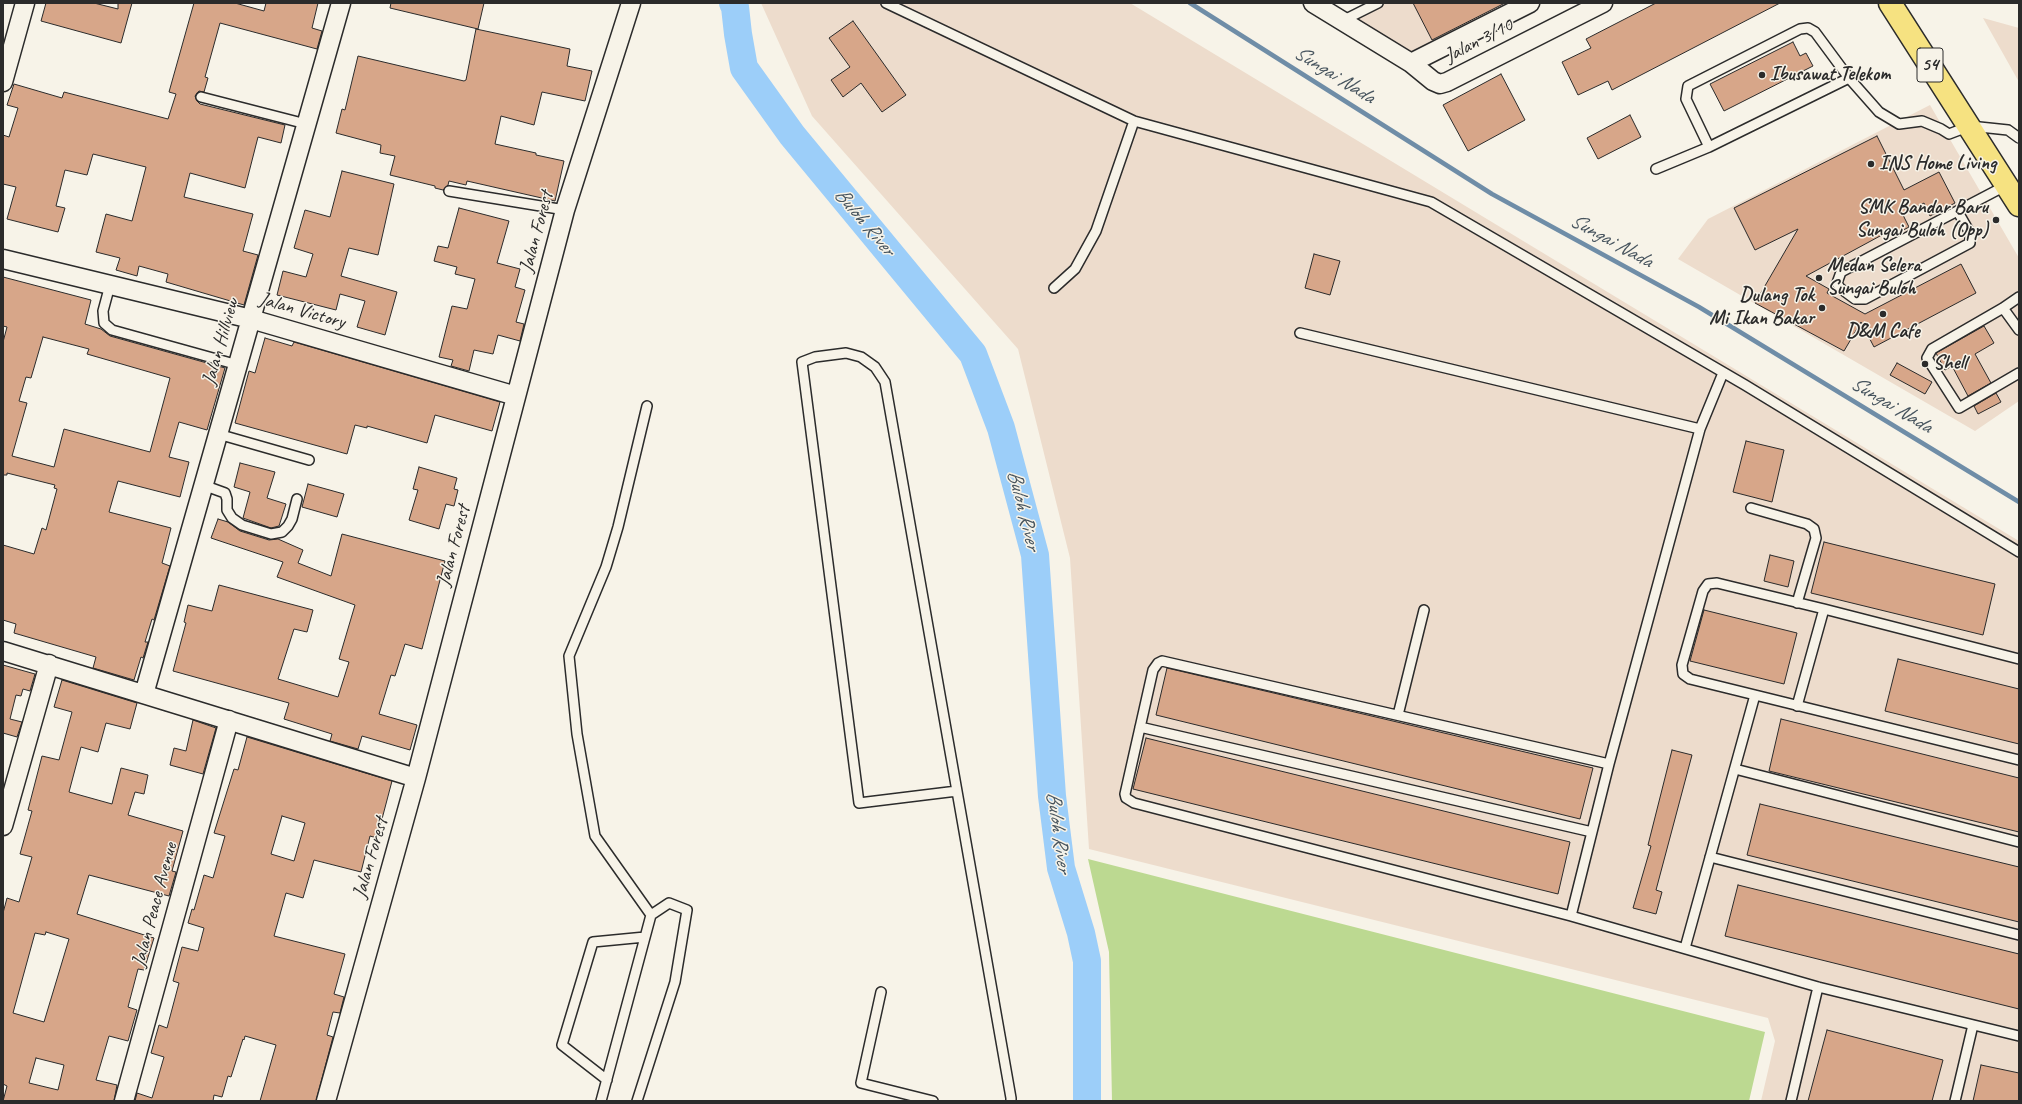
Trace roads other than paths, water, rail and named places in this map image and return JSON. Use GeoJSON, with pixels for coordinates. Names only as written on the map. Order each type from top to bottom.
{"type":"FeatureCollection","features":[{"type":"Feature","properties":{"kind":"highway","name":"54"},"geometry":{"type":"LineString","coordinates":[[1890,3],[1970,126],[2019,205]]}},
{"type":"Feature","properties":{"kind":"street"},"geometry":{"type":"LineString","coordinates":[[3,82],[25,3]]}},
{"type":"Feature","properties":{"kind":"street","name":"Jalan Hillview"},"geometry":{"type":"LineString","coordinates":[[144,694],[341,3]]}},
{"type":"Feature","properties":{"kind":"street","name":"Jalan Forest"},"geometry":{"type":"LineString","coordinates":[[326,1101],[416,778],[565,210],[631,3]]}},
{"type":"Feature","properties":{"kind":"street"},"geometry":{"type":"LineString","coordinates":[[1313,3],[1412,63]]}},
{"type":"Feature","properties":{"kind":"street","name":"Jalan 3/10"},"geometry":{"type":"LineString","coordinates":[[1530,3],[1412,63],[1433,81],[1440,84],[1447,82],[1603,3]]}},
{"type":"Feature","properties":{"kind":"street","name":"Jalan Victory"},"geometry":{"type":"LineString","coordinates":[[3,259],[251,319],[516,396]]}},
{"type":"Feature","properties":{"kind":"street"},"geometry":{"type":"LineString","coordinates":[[3,651],[416,778]]}},
{"type":"Feature","properties":{"kind":"street"},"geometry":{"type":"LineString","coordinates":[[3,826],[49,664]]}},
{"type":"Feature","properties":{"kind":"street","name":"Jalan Peace Avenue"},"geometry":{"type":"LineString","coordinates":[[124,1101],[229,720]]}},
{"type":"Feature","properties":{"kind":"lane"},"geometry":{"type":"LineString","coordinates":[[886,3],[1134,121],[1431,202],[1723,372],[2019,552]]}},
{"type":"Feature","properties":{"kind":"lane"},"geometry":{"type":"LineString","coordinates":[[1342,21],[1378,3]]}},
{"type":"Feature","properties":{"kind":"lane"},"geometry":{"type":"LineString","coordinates":[[1709,147],[1686,99],[1688,86],[1800,29],[1808,28],[1815,32],[1849,78],[1879,112],[1900,124],[1922,121],[1949,134],[1970,126],[2008,130],[2019,138]]}},
{"type":"Feature","properties":{"kind":"lane"},"geometry":{"type":"LineString","coordinates":[[1656,169],[1709,147],[1849,78]]}},
{"type":"Feature","properties":{"kind":"lane"},"geometry":{"type":"LineString","coordinates":[[201,97],[306,124]]}},
{"type":"Feature","properties":{"kind":"lane"},"geometry":{"type":"LineString","coordinates":[[1054,288],[1075,268],[1096,231],[1134,121]]}},
{"type":"Feature","properties":{"kind":"lane"},"geometry":{"type":"LineString","coordinates":[[1958,212],[1970,233],[1970,243],[1865,299],[1855,299],[1840,288],[1837,283],[1841,272],[2007,185]]}},
{"type":"Feature","properties":{"kind":"lane"},"geometry":{"type":"LineString","coordinates":[[449,192],[565,210]]}},
{"type":"Feature","properties":{"kind":"lane"},"geometry":{"type":"LineString","coordinates":[[110,285],[103,311],[104,323],[112,330],[238,365]]}},
{"type":"Feature","properties":{"kind":"lane"},"geometry":{"type":"LineString","coordinates":[[2019,296],[2004,308],[1932,349],[1927,358],[1959,408],[2019,373]]}},
{"type":"Feature","properties":{"kind":"lane"},"geometry":{"type":"LineString","coordinates":[[2004,308],[2019,330]]}},
{"type":"Feature","properties":{"kind":"lane"},"geometry":{"type":"LineString","coordinates":[[1300,333],[1700,429]]}},
{"type":"Feature","properties":{"kind":"lane"},"geometry":{"type":"LineString","coordinates":[[957,791],[859,803],[802,362],[815,357],[846,353],[861,357],[876,367],[885,382],[957,791],[1011,1101]]}},
{"type":"Feature","properties":{"kind":"lane"},"geometry":{"type":"LineString","coordinates":[[1571,916],[1609,764],[1700,429],[1723,372]]}},
{"type":"Feature","properties":{"kind":"lane"},"geometry":{"type":"LineString","coordinates":[[647,406],[618,527],[608,561],[569,656],[577,734],[595,836],[651,915]]}},
{"type":"Feature","properties":{"kind":"lane"},"geometry":{"type":"LineString","coordinates":[[218,434],[309,460]]}},
{"type":"Feature","properties":{"kind":"lane"},"geometry":{"type":"LineString","coordinates":[[203,485],[224,493],[227,498],[227,510],[232,518],[242,524],[271,534],[282,532],[288,526],[292,519],[296,499]]}},
{"type":"Feature","properties":{"kind":"lane"},"geometry":{"type":"LineString","coordinates":[[1751,508],[1807,524],[1814,529],[1816,538],[1797,602]]}},
{"type":"Feature","properties":{"kind":"lane"},"geometry":{"type":"LineString","coordinates":[[2019,659],[1717,583],[1708,584],[1703,591],[1682,665],[1683,674],[1690,679],[2019,760]]}},
{"type":"Feature","properties":{"kind":"lane"},"geometry":{"type":"LineString","coordinates":[[1398,715],[1424,610]]}},
{"type":"Feature","properties":{"kind":"lane"},"geometry":{"type":"LineString","coordinates":[[1797,706],[1824,610]]}},
{"type":"Feature","properties":{"kind":"lane"},"geometry":{"type":"LineString","coordinates":[[1609,764],[1162,661],[1158,663],[1153,670],[1125,789],[1126,798],[1134,803],[1571,916],[1818,987],[2019,1036]]}},
{"type":"Feature","properties":{"kind":"lane"},"geometry":{"type":"LineString","coordinates":[[1685,948],[1755,695]]}},
{"type":"Feature","properties":{"kind":"lane"},"geometry":{"type":"LineString","coordinates":[[1140,727],[1592,832]]}},
{"type":"Feature","properties":{"kind":"lane"},"geometry":{"type":"LineString","coordinates":[[1735,769],[2019,842]]}},
{"type":"Feature","properties":{"kind":"lane"},"geometry":{"type":"LineString","coordinates":[[1710,858],[2019,935]]}},
{"type":"Feature","properties":{"kind":"lane"},"geometry":{"type":"LineString","coordinates":[[601,1101],[651,915],[669,903],[686,910],[675,982],[637,1101]]}},
{"type":"Feature","properties":{"kind":"lane"},"geometry":{"type":"LineString","coordinates":[[607,1080],[562,1045],[593,942],[645,937]]}},
{"type":"Feature","properties":{"kind":"lane"},"geometry":{"type":"LineString","coordinates":[[1791,1101],[1818,987]]}},
{"type":"Feature","properties":{"kind":"lane"},"geometry":{"type":"LineString","coordinates":[[881,992],[862,1083],[933,1101]]}},
{"type":"Feature","properties":{"kind":"lane"},"geometry":{"type":"LineString","coordinates":[[1955,1101],[1973,1025]]}},
{"type":"Feature","properties":{"kind":"waterway","name":"Buloh River"},"geometry":{"type":"LineString","coordinates":[[733,3],[735,7],[744,68],[792,135],[973,354],[1001,428],[1035,555],[1052,796],[1061,868],[1081,933],[1087,961],[1087,1101]]}},
{"type":"Feature","properties":{"kind":"waterway","name":"Sungai Nada"},"geometry":{"type":"LineString","coordinates":[[1190,3],[1492,194],[1699,307],[2019,502]]}},
{"type":"Feature","properties":{"kind":"place","name":"Ibusawat Telekom"},"geometry":{"type":"Point","coordinates":[1762,75]}},
{"type":"Feature","properties":{"kind":"place","name":"INS Home Living"},"geometry":{"type":"Point","coordinates":[1871,164]}},
{"type":"Feature","properties":{"kind":"place","name":"SMK Bandar Baru Sungai Buloh (Opp)"},"geometry":{"type":"Point","coordinates":[1996,220]}},
{"type":"Feature","properties":{"kind":"place","name":"Medan Selera Sungai Buloh"},"geometry":{"type":"Point","coordinates":[1819,278]}},
{"type":"Feature","properties":{"kind":"place","name":"Dulang Tok Mi Ikan Bakar"},"geometry":{"type":"Point","coordinates":[1822,308]}},
{"type":"Feature","properties":{"kind":"place","name":"D&M Cafe"},"geometry":{"type":"Point","coordinates":[1883,314]}},
{"type":"Feature","properties":{"kind":"place","name":"Shell"},"geometry":{"type":"Point","coordinates":[1925,364]}}]}
